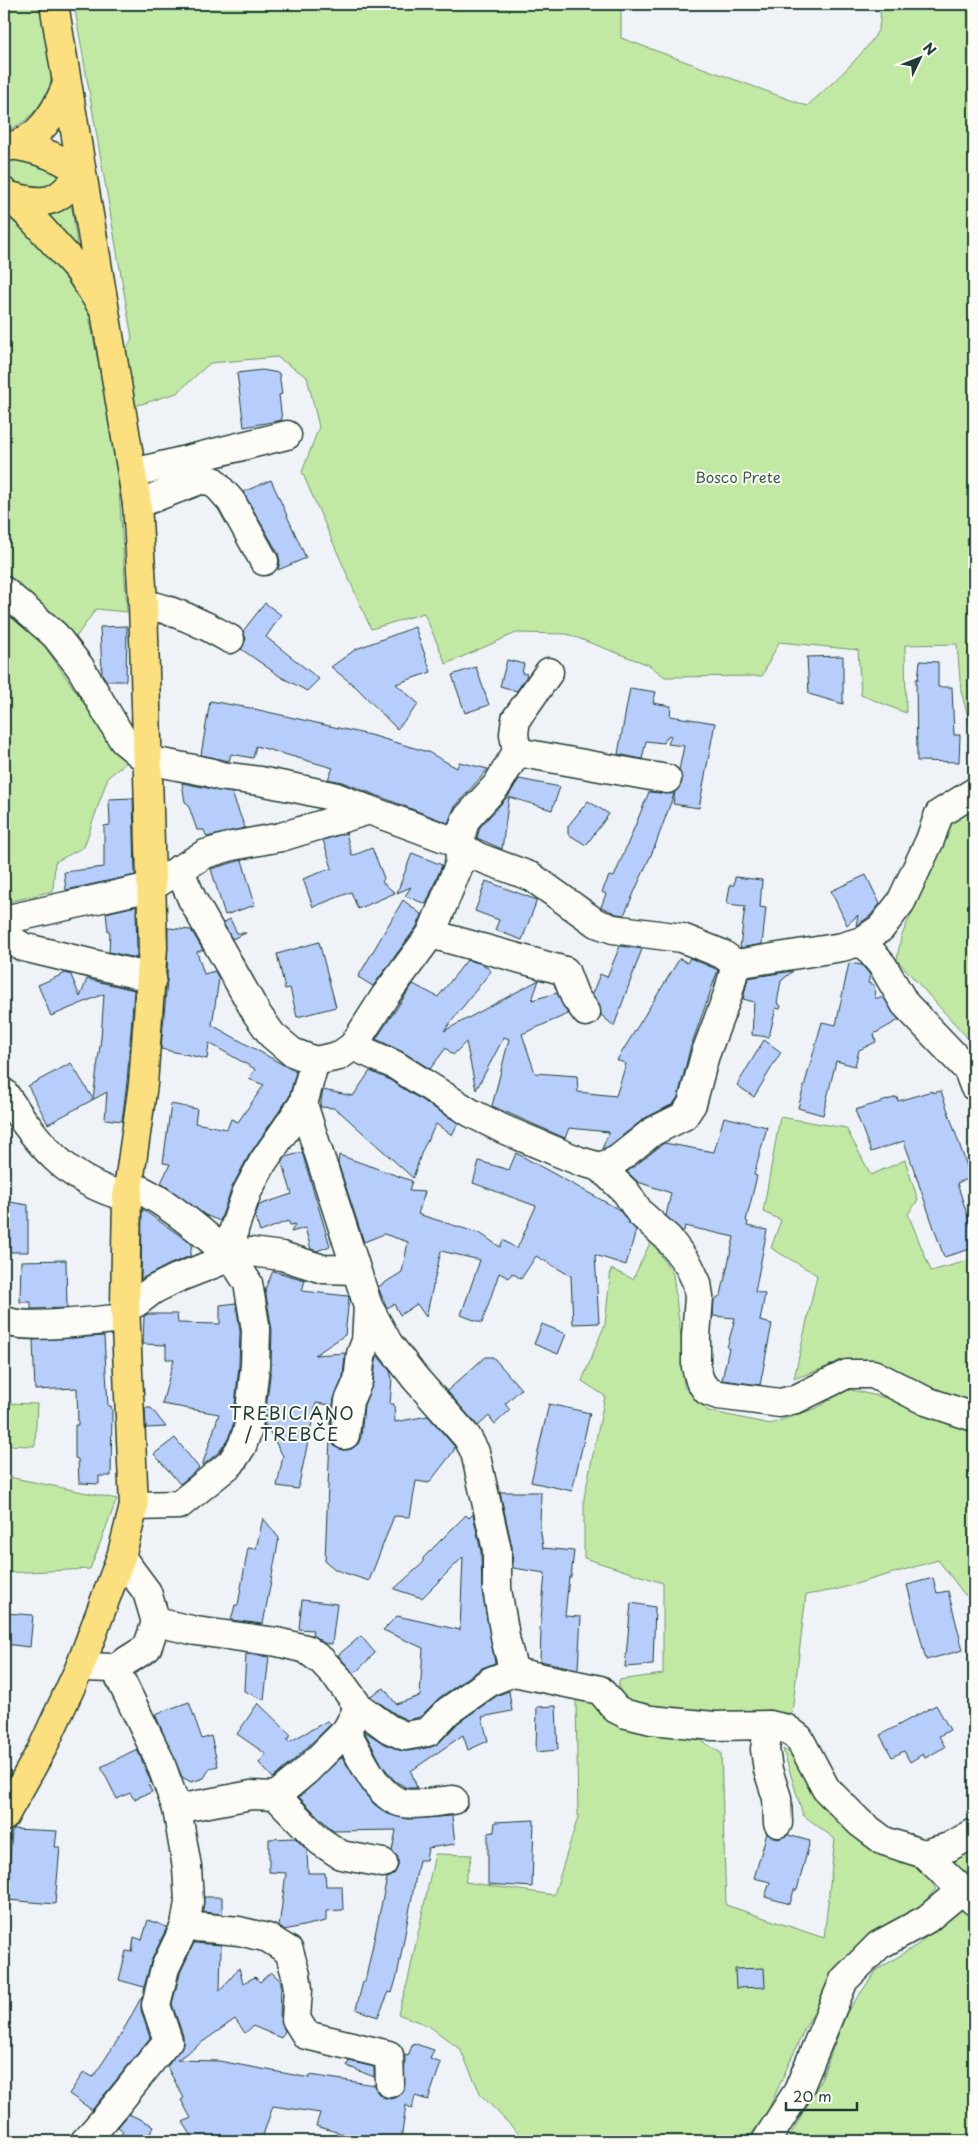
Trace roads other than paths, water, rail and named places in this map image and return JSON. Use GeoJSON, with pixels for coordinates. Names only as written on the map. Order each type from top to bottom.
{"type":"FeatureCollection","features":[{"type":"Feature","properties":{"kind":"main road"},"geometry":{"type":"LineString","coordinates":[[4,1817],[42,1749],[80,1668],[121,1557],[134,1506],[129,1354],[125,1311],[128,1191],[143,1084],[154,948],[143,603],[137,504],[66,87],[54,4]]}},
{"type":"Feature","properties":{"kind":"main road"},"geometry":{"type":"LineString","coordinates":[[10,147],[35,134],[44,126],[57,108],[66,87]]}},
{"type":"Feature","properties":{"kind":"main road"},"geometry":{"type":"LineString","coordinates":[[10,147],[38,149],[68,163],[81,172]]}},
{"type":"Feature","properties":{"kind":"main road"},"geometry":{"type":"LineString","coordinates":[[7,194],[34,203],[48,200],[70,188],[81,172]]}},
{"type":"Feature","properties":{"kind":"main road"},"geometry":{"type":"LineString","coordinates":[[7,194],[78,269],[104,310]]}},
{"type":"Feature","properties":{"kind":"street"},"geometry":{"type":"LineString","coordinates":[[133,473],[287,435]]}},
{"type":"Feature","properties":{"kind":"street"},"geometry":{"type":"LineString","coordinates":[[137,504],[200,480],[213,481],[231,502],[264,561]]}},
{"type":"Feature","properties":{"kind":"street"},"geometry":{"type":"LineString","coordinates":[[4,590],[56,635],[80,667],[123,740],[147,760],[209,772],[220,776],[260,780],[336,797],[461,846],[478,857],[532,878],[596,923],[613,929],[682,938],[722,954],[736,964],[842,947],[862,941],[881,928],[901,902],[930,840],[939,814],[974,792]]}},
{"type":"Feature","properties":{"kind":"street"},"geometry":{"type":"LineString","coordinates":[[143,603],[170,610],[199,621],[230,639]]}},
{"type":"Feature","properties":{"kind":"street"},"geometry":{"type":"LineString","coordinates":[[179,869],[192,899],[257,1014],[272,1035],[292,1052],[315,1060],[338,1056],[353,1046],[385,996],[431,934],[456,873],[462,831],[466,819],[497,785],[517,752],[514,734],[516,720],[549,672]]}},
{"type":"Feature","properties":{"kind":"street"},"geometry":{"type":"LineString","coordinates":[[517,752],[667,779]]}},
{"type":"Feature","properties":{"kind":"street"},"geometry":{"type":"LineString","coordinates":[[4,920],[151,887],[205,854],[232,846],[281,837],[369,810]]}},
{"type":"Feature","properties":{"kind":"street"},"geometry":{"type":"LineString","coordinates":[[431,934],[565,971],[575,997],[586,1012]]}},
{"type":"Feature","properties":{"kind":"street"},"geometry":{"type":"LineString","coordinates":[[4,935],[23,947],[152,978]]}},
{"type":"Feature","properties":{"kind":"street"},"geometry":{"type":"LineString","coordinates":[[862,941],[883,966],[905,1004],[968,1070],[974,1086]]}},
{"type":"Feature","properties":{"kind":"street"},"geometry":{"type":"LineString","coordinates":[[600,1167],[617,1160],[652,1132],[684,1116],[692,1104],[705,1054],[728,994],[736,964]]}},
{"type":"Feature","properties":{"kind":"street"},"geometry":{"type":"LineString","coordinates":[[353,1046],[395,1066],[471,1113],[503,1129],[579,1161],[600,1167],[626,1192],[640,1213],[668,1238],[689,1266],[697,1283],[699,1297],[696,1367],[700,1381],[707,1391],[724,1396],[780,1403],[796,1399],[847,1374],[873,1374],[926,1401],[974,1417]]}},
{"type":"Feature","properties":{"kind":"street"},"geometry":{"type":"LineString","coordinates":[[231,1257],[234,1229],[247,1192],[264,1162],[303,1104],[315,1060]]}},
{"type":"Feature","properties":{"kind":"street"},"geometry":{"type":"LineString","coordinates":[[4,1093],[23,1122],[51,1156],[78,1177],[104,1191],[128,1191],[138,1188],[204,1233],[231,1257],[248,1283],[256,1330],[255,1366],[248,1429],[242,1446],[231,1463],[179,1505],[134,1506]]}},
{"type":"Feature","properties":{"kind":"street"},"geometry":{"type":"LineString","coordinates":[[303,1104],[368,1306],[388,1343],[415,1378],[467,1437],[475,1452],[497,1550],[497,1589],[506,1642],[514,1672]]}},
{"type":"Feature","properties":{"kind":"street"},"geometry":{"type":"LineString","coordinates":[[4,1320],[9,1323],[33,1325],[125,1311],[153,1290],[231,1257],[251,1252],[282,1256],[324,1269],[356,1270]]}},
{"type":"Feature","properties":{"kind":"street"},"geometry":{"type":"LineString","coordinates":[[345,1435],[349,1401],[358,1381],[361,1354],[366,1341],[368,1306]]}},
{"type":"Feature","properties":{"kind":"street"},"geometry":{"type":"LineString","coordinates":[[80,1668],[115,1668],[147,1648],[156,1622],[147,1592],[121,1557]]}},
{"type":"Feature","properties":{"kind":"street"},"geometry":{"type":"LineString","coordinates":[[156,1622],[196,1631],[277,1642],[306,1649],[322,1661],[337,1677],[359,1707],[389,1729],[405,1736],[428,1732],[448,1711],[491,1681],[514,1672],[600,1690],[616,1709],[626,1714],[651,1720],[714,1726],[768,1725],[787,1729],[799,1738],[826,1789],[860,1823],[884,1841],[924,1854],[968,1895],[879,1945],[844,1980],[798,2091],[766,2141]]}},
{"type":"Feature","properties":{"kind":"street"},"geometry":{"type":"LineString","coordinates":[[85,2141],[110,2114],[144,2069],[168,2042],[156,2005],[165,1968],[185,1926],[189,1902],[188,1867],[177,1808],[159,1759],[115,1668]]}},
{"type":"Feature","properties":{"kind":"street"},"geometry":{"type":"LineString","coordinates":[[177,1808],[251,1795],[276,1796],[306,1771],[346,1731],[359,1707]]}},
{"type":"Feature","properties":{"kind":"street"},"geometry":{"type":"LineString","coordinates":[[768,1725],[765,1749],[768,1770],[777,1798],[778,1823]]}},
{"type":"Feature","properties":{"kind":"street"},"geometry":{"type":"LineString","coordinates":[[346,1731],[375,1783],[389,1796],[401,1803],[453,1800]]}},
{"type":"Feature","properties":{"kind":"street"},"geometry":{"type":"LineString","coordinates":[[276,1796],[320,1841],[341,1855],[383,1863]]}},
{"type":"Feature","properties":{"kind":"street"},"geometry":{"type":"LineString","coordinates":[[924,1854],[949,1847],[974,1833]]}},
{"type":"Feature","properties":{"kind":"street"},"geometry":{"type":"LineString","coordinates":[[185,1926],[239,1931],[268,1938],[289,1951],[298,1990],[296,2019],[306,2035],[389,2055],[390,2083]]}},
{"type":"Feature","properties":{"kind":"district","name":"TREBICIANO / TREBČE"},"geometry":{"type":"Point","coordinates":[292,1424]}},
{"type":"Feature","properties":{"kind":"park label","name":"Bosco Prete"},"geometry":{"type":"Point","coordinates":[738,478]}}]}
